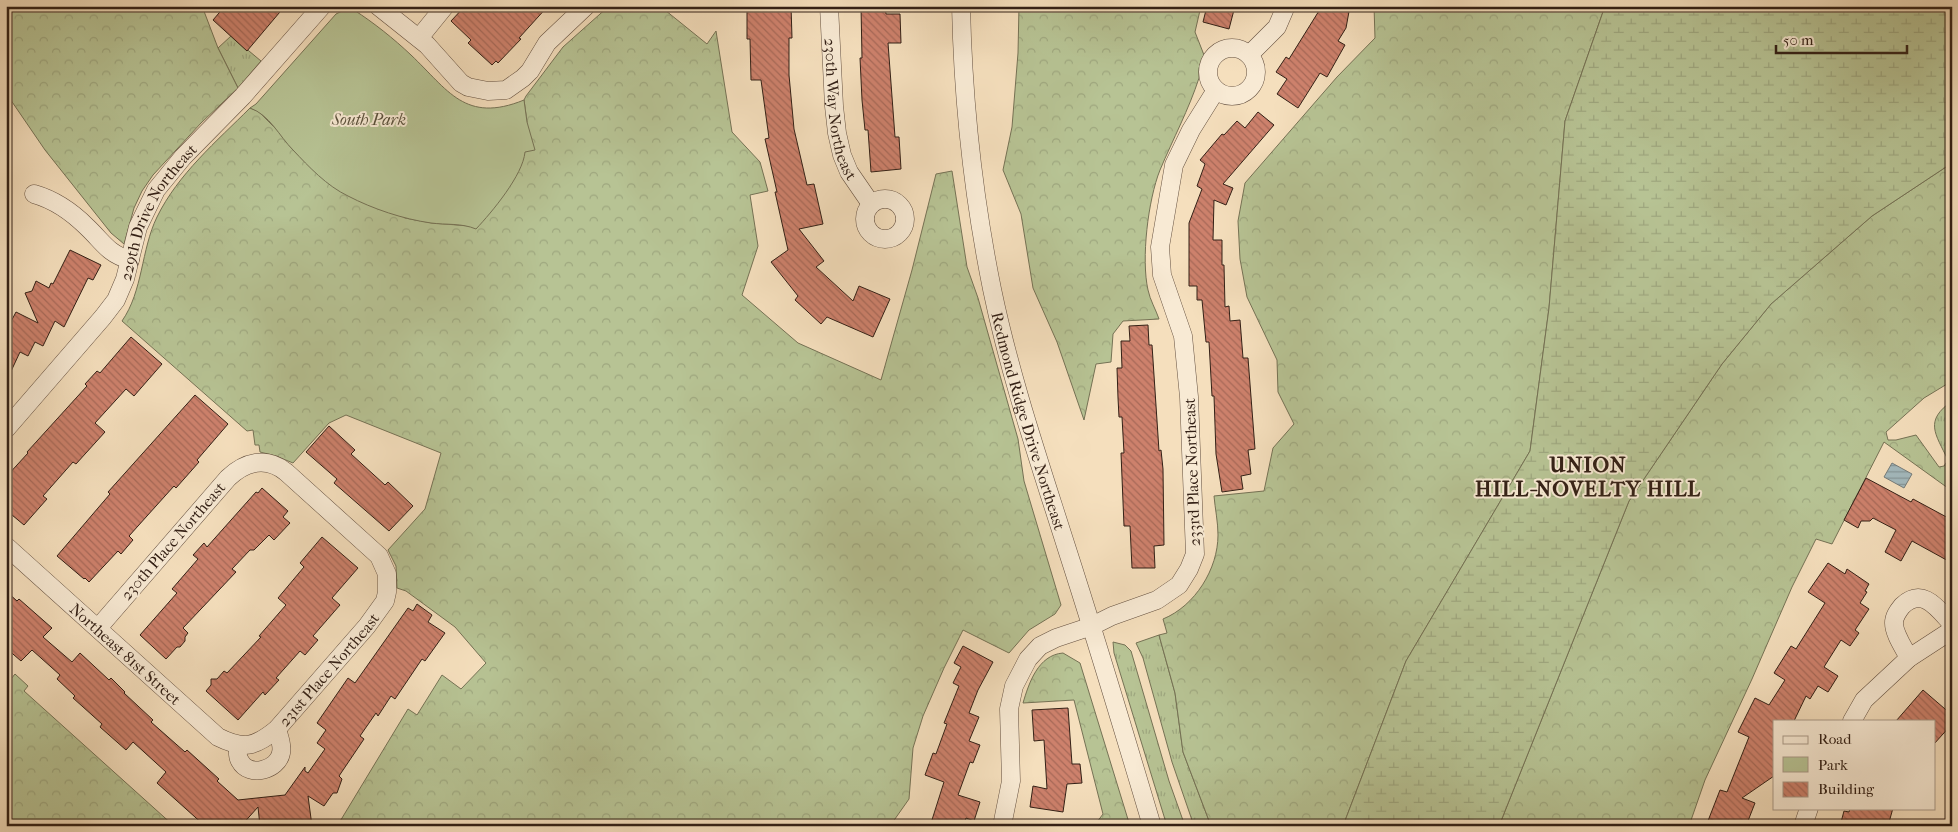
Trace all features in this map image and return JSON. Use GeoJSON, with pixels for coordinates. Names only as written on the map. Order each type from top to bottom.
{"type":"FeatureCollection","features":[{"type":"Feature","properties":{"kind":"street","name":"229th Drive Northeast"},"geometry":{"type":"LineString","coordinates":[[6,429],[116,300],[125,278],[138,227],[156,190],[183,157],[243,96],[322,6]]}},
{"type":"Feature","properties":{"kind":"street"},"geometry":{"type":"LineString","coordinates":[[378,6],[419,38],[460,83],[468,87],[488,91],[506,90],[523,78],[530,71],[547,43],[586,6]]}},
{"type":"Feature","properties":{"kind":"street"},"geometry":{"type":"LineString","coordinates":[[419,38],[445,6]]}},
{"type":"Feature","properties":{"kind":"street","name":"230th Way Northeast"},"geometry":{"type":"LineString","coordinates":[[829,6],[834,106],[842,155],[849,172],[871,204]]}},
{"type":"Feature","properties":{"kind":"street","name":"Redmond Ridge Drive Northeast"},"geometry":{"type":"LineString","coordinates":[[961,6],[965,104],[972,172],[993,291],[1027,419],[1152,826]]}},
{"type":"Feature","properties":{"kind":"street"},"geometry":{"type":"LineString","coordinates":[[1249,55],[1277,27],[1286,6]]}},
{"type":"Feature","properties":{"kind":"street"},"geometry":{"type":"LineString","coordinates":[[1230,48],[1249,55],[1256,70],[1256,79],[1252,86],[1239,96],[1230,96],[1216,90],[1208,76],[1208,69],[1215,56],[1220,51],[1230,48]]}},
{"type":"Feature","properties":{"kind":"street","name":"233rd Place Northeast"},"geometry":{"type":"LineString","coordinates":[[1002,826],[1011,781],[1009,709],[1014,686],[1028,659],[1040,646],[1056,638],[1157,600],[1179,585],[1189,569],[1195,554],[1189,397],[1183,336],[1162,275],[1160,247],[1174,165],[1191,130],[1216,90]]}},
{"type":"Feature","properties":{"kind":"street"},"geometry":{"type":"LineString","coordinates":[[34,194],[55,202],[70,212],[108,250],[130,260]]}},
{"type":"Feature","properties":{"kind":"street","name":"230th Place Northeast"},"geometry":{"type":"LineString","coordinates":[[98,628],[228,478],[243,466],[254,462],[282,469],[365,543],[381,558],[387,574],[387,582]]}},
{"type":"Feature","properties":{"kind":"street","name":"Northeast 81st Street"},"geometry":{"type":"LineString","coordinates":[[6,546],[218,737],[246,745]]}},
{"type":"Feature","properties":{"kind":"street","name":"231st Place Northeast"},"geometry":{"type":"LineString","coordinates":[[246,745],[264,740],[277,729],[377,614],[385,601],[387,582]]}},
{"type":"Feature","properties":{"kind":"street"},"geometry":{"type":"LineString","coordinates":[[1909,658],[1898,638],[1894,623],[1897,612],[1906,602],[1916,598],[1927,599],[1952,624]]}},
{"type":"Feature","properties":{"kind":"street"},"geometry":{"type":"LineString","coordinates":[[1853,720],[1864,700],[1909,658],[1952,630]]}},
{"type":"Feature","properties":{"kind":"street"},"geometry":{"type":"LineString","coordinates":[[246,745],[238,757],[242,765],[256,770],[270,768],[282,751],[277,729]]}},
{"type":"Feature","properties":{"kind":"street"},"geometry":{"type":"LineString","coordinates":[[1803,826],[1808,810]]}},
{"type":"Feature","properties":{"kind":"green space"},"geometry":{"type":"Polygon","coordinates":[[[6,6],[202,6],[218,48],[238,88],[201,123],[153,175],[142,191],[134,208],[124,244],[111,233],[45,150],[6,93],[6,6]]]}},
{"type":"Feature","properties":{"kind":"green space"},"geometry":{"type":"Polygon","coordinates":[[[609,6],[660,6],[707,44],[716,31],[732,132],[760,162],[768,191],[750,195],[758,246],[742,295],[798,343],[881,380],[912,270],[936,174],[952,171],[967,267],[978,298],[1018,439],[1024,481],[1061,605],[1055,614],[1029,630],[1009,653],[963,630],[923,716],[913,748],[909,799],[890,826],[340,826],[339,823],[408,709],[417,715],[442,675],[461,689],[486,663],[455,627],[406,591],[397,588],[396,566],[388,550],[425,509],[441,453],[346,415],[329,423],[293,463],[260,452],[259,445],[255,445],[253,430],[247,431],[122,321],[134,297],[152,230],[166,201],[187,172],[250,108],[258,111],[308,164],[405,218],[432,223],[470,226],[527,122],[524,100],[526,96],[563,47],[609,6]]]}},
{"type":"Feature","properties":{"kind":"green space"},"geometry":{"type":"Polygon","coordinates":[[[1019,6],[1201,6],[1195,32],[1204,55],[1199,68],[1199,78],[1186,113],[1160,170],[1149,213],[1145,262],[1146,277],[1149,294],[1159,319],[1123,321],[1113,334],[1111,362],[1096,364],[1084,420],[1057,342],[1033,288],[1021,214],[1003,170],[1012,127],[1018,53],[1019,6]]]}},
{"type":"Feature","properties":{"kind":"green space"},"geometry":{"type":"Polygon","coordinates":[[[1374,6],[1605,6],[1565,121],[1549,308],[1530,451],[1406,661],[1343,826],[1211,826],[1183,752],[1175,693],[1159,635],[1167,633],[1163,619],[1175,613],[1194,596],[1209,573],[1214,561],[1217,548],[1218,525],[1214,496],[1264,491],[1273,448],[1294,424],[1278,392],[1277,360],[1247,297],[1240,259],[1238,221],[1245,183],[1337,77],[1375,38],[1374,6]]]}},
{"type":"Feature","properties":{"kind":"green space"},"geometry":{"type":"Polygon","coordinates":[[[1605,6],[1952,6],[1952,163],[1872,216],[1771,304],[1722,364],[1629,501],[1499,826],[1343,826],[1406,661],[1530,451],[1549,308],[1565,121],[1605,6]]]}},
{"type":"Feature","properties":{"kind":"green space","name":"South Park"},"geometry":{"type":"Polygon","coordinates":[[[354,10],[376,25],[411,55],[447,91],[459,100],[472,106],[487,108],[504,106],[524,100],[527,122],[535,150],[525,152],[513,182],[476,229],[410,219],[378,209],[340,192],[305,163],[269,121],[250,108],[256,104],[336,14],[342,11],[354,10]]]}},
{"type":"Feature","properties":{"kind":"green space"},"geometry":{"type":"Polygon","coordinates":[[[231,36],[261,61],[238,88],[218,48],[231,36]]]}},
{"type":"Feature","properties":{"kind":"green space"},"geometry":{"type":"Polygon","coordinates":[[[1952,163],[1952,381],[1924,398],[1886,432],[1888,440],[1916,435],[1939,467],[1944,466],[1948,460],[1952,463],[1952,491],[1884,442],[1832,544],[1816,539],[1792,587],[1705,780],[1689,826],[1499,826],[1629,501],[1722,364],[1771,304],[1872,216],[1952,163]]]}},
{"type":"Feature","properties":{"kind":"green space"},"geometry":{"type":"Polygon","coordinates":[[[1952,401],[1952,463],[1948,460],[1936,435],[1935,421],[1943,408],[1952,401]]]}},
{"type":"Feature","properties":{"kind":"green space"},"geometry":{"type":"Polygon","coordinates":[[[1159,635],[1175,693],[1183,752],[1211,826],[1194,826],[1172,762],[1143,658],[1136,643],[1159,635]]]}},
{"type":"Feature","properties":{"kind":"green space"},"geometry":{"type":"Polygon","coordinates":[[[1113,642],[1125,645],[1131,651],[1169,781],[1185,826],[1167,826],[1114,653],[1113,642]]]}},
{"type":"Feature","properties":{"kind":"green space"},"geometry":{"type":"Polygon","coordinates":[[[1063,653],[1080,663],[1130,826],[1094,826],[1103,814],[1074,700],[1023,703],[1028,687],[1041,664],[1054,655],[1063,653]]]}},
{"type":"Feature","properties":{"kind":"green space"},"geometry":{"type":"Polygon","coordinates":[[[15,674],[28,686],[24,691],[174,826],[6,826],[6,675],[11,679],[15,674]]]}},
{"type":"Feature","properties":{"kind":"water"},"geometry":{"type":"Polygon","coordinates":[[[1892,463],[1912,474],[1904,488],[1884,477],[1892,463]]]}},
{"type":"Feature","properties":{"kind":"building"},"geometry":{"type":"Polygon","coordinates":[[[225,6],[285,6],[247,51],[213,20],[225,6]]]}},
{"type":"Feature","properties":{"kind":"building"},"geometry":{"type":"Polygon","coordinates":[[[465,6],[548,6],[519,38],[521,39],[498,63],[496,61],[492,65],[468,43],[471,40],[451,21],[465,6]]]}},
{"type":"Feature","properties":{"kind":"building"},"geometry":{"type":"Polygon","coordinates":[[[747,6],[791,6],[792,38],[789,38],[789,75],[794,129],[807,185],[814,184],[823,224],[799,229],[824,261],[816,267],[853,301],[859,286],[890,299],[873,337],[827,317],[821,324],[795,300],[798,296],[771,262],[788,250],[765,139],[769,138],[761,80],[751,80],[750,39],[747,39],[747,6]]]}},
{"type":"Feature","properties":{"kind":"building"},"geometry":{"type":"Polygon","coordinates":[[[861,6],[885,6],[886,14],[900,14],[901,43],[888,43],[895,137],[899,137],[901,169],[871,172],[868,130],[865,130],[862,100],[860,58],[862,58],[861,6]]]}},
{"type":"Feature","properties":{"kind":"building"},"geometry":{"type":"Polygon","coordinates":[[[1207,6],[1235,6],[1229,29],[1203,22],[1207,6]]]}},
{"type":"Feature","properties":{"kind":"building"},"geometry":{"type":"Polygon","coordinates":[[[1322,6],[1350,6],[1346,28],[1338,41],[1345,45],[1327,77],[1320,73],[1298,108],[1277,94],[1287,79],[1276,72],[1286,57],[1289,59],[1322,6]]]}},
{"type":"Feature","properties":{"kind":"building"},"geometry":{"type":"Polygon","coordinates":[[[1258,112],[1274,125],[1223,184],[1233,188],[1226,205],[1214,200],[1213,240],[1222,240],[1225,307],[1229,306],[1230,321],[1240,320],[1243,358],[1248,358],[1255,449],[1248,450],[1251,474],[1241,476],[1243,489],[1222,492],[1216,454],[1214,396],[1212,396],[1209,342],[1206,342],[1202,300],[1197,300],[1197,286],[1189,286],[1189,223],[1202,189],[1197,186],[1205,164],[1200,160],[1222,134],[1224,135],[1237,121],[1245,128],[1258,112]]]}},
{"type":"Feature","properties":{"kind":"building"},"geometry":{"type":"Polygon","coordinates":[[[70,250],[101,265],[93,280],[88,278],[64,327],[55,321],[43,346],[35,342],[28,356],[20,352],[6,382],[6,331],[16,312],[38,323],[25,293],[32,291],[36,281],[49,288],[51,283],[53,284],[70,250]]]}},
{"type":"Feature","properties":{"kind":"building"},"geometry":{"type":"Polygon","coordinates":[[[1148,325],[1149,345],[1152,345],[1159,451],[1161,450],[1163,469],[1164,545],[1154,546],[1155,568],[1132,568],[1130,526],[1124,526],[1121,453],[1124,453],[1122,417],[1119,417],[1117,368],[1122,368],[1121,341],[1130,341],[1129,326],[1148,325]]]}},
{"type":"Feature","properties":{"kind":"building"},"geometry":{"type":"Polygon","coordinates":[[[131,337],[162,364],[134,396],[126,389],[95,423],[105,432],[76,464],[73,462],[43,496],[47,499],[24,525],[6,510],[6,477],[87,386],[85,384],[97,371],[100,373],[131,337]]]}},
{"type":"Feature","properties":{"kind":"building"},"geometry":{"type":"Polygon","coordinates":[[[195,395],[228,424],[197,460],[199,462],[176,488],[174,486],[129,536],[133,540],[121,554],[118,551],[89,582],[57,556],[110,494],[108,492],[195,395]]]}},
{"type":"Feature","properties":{"kind":"building"},"geometry":{"type":"Polygon","coordinates":[[[329,426],[355,450],[351,454],[385,485],[388,482],[413,506],[389,531],[334,483],[337,479],[306,452],[329,426]]]}},
{"type":"Feature","properties":{"kind":"building"},"geometry":{"type":"Polygon","coordinates":[[[1866,478],[1911,502],[1913,499],[1952,520],[1952,563],[1912,541],[1901,561],[1885,552],[1896,530],[1873,518],[1870,521],[1861,521],[1858,528],[1844,520],[1866,478]]]}},
{"type":"Feature","properties":{"kind":"building"},"geometry":{"type":"Polygon","coordinates":[[[262,488],[288,511],[283,517],[290,523],[274,540],[269,535],[254,550],[250,550],[232,569],[236,572],[183,628],[188,633],[185,641],[166,659],[140,635],[177,593],[172,589],[198,559],[193,555],[204,543],[207,547],[256,492],[258,493],[262,488]]]}},
{"type":"Feature","properties":{"kind":"building"},"geometry":{"type":"Polygon","coordinates":[[[322,537],[358,568],[332,598],[340,605],[313,636],[318,640],[305,655],[300,651],[276,678],[279,680],[265,695],[263,692],[238,720],[206,691],[211,685],[211,679],[217,679],[224,671],[227,673],[261,637],[259,636],[286,605],[278,598],[304,567],[300,563],[322,537]]]}},
{"type":"Feature","properties":{"kind":"building"},"geometry":{"type":"Polygon","coordinates":[[[1828,563],[1845,574],[1847,569],[1869,584],[1865,591],[1867,592],[1860,603],[1869,609],[1855,630],[1859,633],[1850,646],[1841,640],[1824,667],[1838,676],[1828,692],[1818,686],[1810,699],[1806,696],[1794,720],[1773,720],[1773,777],[1742,798],[1755,803],[1746,826],[1706,826],[1720,790],[1727,792],[1749,737],[1738,732],[1755,698],[1769,705],[1785,680],[1774,673],[1791,646],[1796,649],[1825,603],[1808,592],[1828,563]]]}},
{"type":"Feature","properties":{"kind":"building"},"geometry":{"type":"Polygon","coordinates":[[[6,591],[17,601],[19,599],[52,628],[43,637],[72,662],[80,653],[109,680],[111,678],[153,720],[151,722],[185,752],[187,750],[219,779],[217,781],[238,800],[285,795],[305,767],[305,771],[308,773],[325,749],[317,743],[326,730],[317,723],[348,678],[355,683],[408,608],[413,611],[417,604],[432,615],[428,622],[445,633],[425,661],[422,659],[395,699],[391,696],[378,716],[376,713],[360,736],[364,739],[339,776],[342,779],[337,793],[333,793],[324,806],[308,796],[312,826],[260,826],[258,807],[241,826],[205,826],[157,783],[166,772],[133,742],[126,750],[100,727],[102,724],[73,698],[75,696],[57,679],[60,675],[32,650],[21,661],[6,648],[6,591]]]}},
{"type":"Feature","properties":{"kind":"building"},"geometry":{"type":"Polygon","coordinates":[[[963,646],[993,662],[978,690],[969,713],[979,717],[969,741],[980,745],[973,763],[970,762],[958,795],[980,802],[974,821],[966,818],[963,826],[939,826],[931,823],[944,782],[925,775],[933,753],[936,754],[947,724],[944,723],[959,686],[953,683],[961,667],[954,663],[963,646]]]}},
{"type":"Feature","properties":{"kind":"building"},"geometry":{"type":"Polygon","coordinates":[[[1923,690],[1952,715],[1952,724],[1936,742],[1936,720],[1897,720],[1923,690]]]}},
{"type":"Feature","properties":{"kind":"building"},"geometry":{"type":"Polygon","coordinates":[[[1068,708],[1072,764],[1080,764],[1082,783],[1067,784],[1063,812],[1030,807],[1033,786],[1047,789],[1044,740],[1034,741],[1032,710],[1068,708]]]}},
{"type":"Feature","properties":{"kind":"building"},"geometry":{"type":"Polygon","coordinates":[[[1850,810],[1892,810],[1888,826],[1840,826],[1844,811],[1849,812],[1850,810]]]}},
{"type":"Feature","properties":{"kind":"district","name":"UNION HILL-NOVELTY HILL"},"geometry":{"type":"Point","coordinates":[1588,477]}}]}
